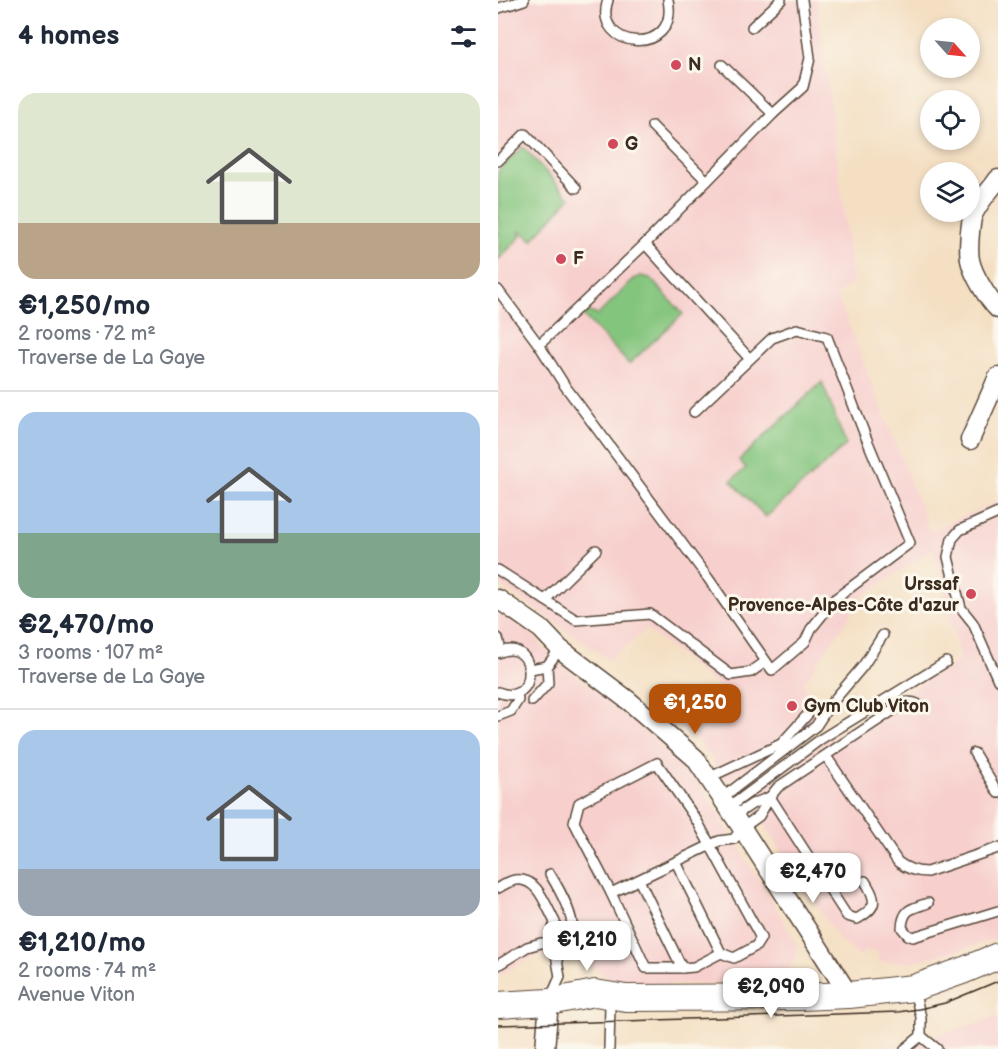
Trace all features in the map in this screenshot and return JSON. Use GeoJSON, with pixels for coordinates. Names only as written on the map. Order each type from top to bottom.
{"type":"FeatureCollection","features":[{"type":"Feature","properties":{"kind":"street"},"geometry":{"type":"LineString","coordinates":[[998,179],[972,218],[970,253],[970,261],[981,286],[998,309]]}},
{"type":"Feature","properties":{"kind":"street"},"geometry":{"type":"LineString","coordinates":[[970,440],[998,377]]}},
{"type":"Feature","properties":{"kind":"street"},"geometry":{"type":"LineString","coordinates":[[498,599],[541,629],[560,649],[629,701],[695,758],[849,995]]}},
{"type":"Feature","properties":{"kind":"street"},"geometry":{"type":"LineString","coordinates":[[498,1005],[549,1002],[594,1006],[618,1001],[849,995],[914,988],[962,972],[998,956]]}},
{"type":"Feature","properties":{"kind":"street"},"geometry":{"type":"LineString","coordinates":[[545,1049],[549,1002]]}},
{"type":"Feature","properties":{"kind":"lane"},"geometry":{"type":"LineString","coordinates":[[499,8],[510,0]]}},
{"type":"Feature","properties":{"kind":"lane"},"geometry":{"type":"LineString","coordinates":[[499,8],[524,0]]}},
{"type":"Feature","properties":{"kind":"lane"},"geometry":{"type":"LineString","coordinates":[[608,0],[606,17],[611,27],[618,35],[628,40],[639,41],[650,39],[660,33],[669,13],[668,0]]}},
{"type":"Feature","properties":{"kind":"lane"},"geometry":{"type":"LineString","coordinates":[[752,27],[781,0]]}},
{"type":"Feature","properties":{"kind":"lane"},"geometry":{"type":"LineString","coordinates":[[539,345],[645,244],[773,114],[803,87],[810,58],[802,0]]}},
{"type":"Feature","properties":{"kind":"lane"},"geometry":{"type":"LineString","coordinates":[[722,65],[773,114]]}},
{"type":"Feature","properties":{"kind":"lane"},"geometry":{"type":"LineString","coordinates":[[652,126],[706,181]]}},
{"type":"Feature","properties":{"kind":"lane"},"geometry":{"type":"LineString","coordinates":[[498,161],[525,134],[576,188]]}},
{"type":"Feature","properties":{"kind":"lane"},"geometry":{"type":"LineString","coordinates":[[645,244],[749,358]]}},
{"type":"Feature","properties":{"kind":"lane"},"geometry":{"type":"LineString","coordinates":[[498,290],[539,345],[565,386],[708,578],[772,670],[805,642],[811,629],[835,599],[910,543],[827,337],[797,329],[772,338],[694,412]]}},
{"type":"Feature","properties":{"kind":"lane"},"geometry":{"type":"LineString","coordinates":[[998,513],[960,530],[952,540],[948,557],[962,608],[973,622],[998,680]]}},
{"type":"Feature","properties":{"kind":"lane"},"geometry":{"type":"LineString","coordinates":[[545,600],[596,550]]}},
{"type":"Feature","properties":{"kind":"lane"},"geometry":{"type":"LineString","coordinates":[[498,570],[576,620],[650,614],[731,675],[751,672],[765,662]]}},
{"type":"Feature","properties":{"kind":"lane"},"geometry":{"type":"LineString","coordinates":[[611,893],[719,841],[734,839],[732,812],[816,726],[829,706],[863,666],[883,635]]}},
{"type":"Feature","properties":{"kind":"lane"},"geometry":{"type":"LineString","coordinates":[[498,638],[500,652],[509,650],[516,652],[528,662],[530,669],[528,683],[523,689],[510,695],[498,692]]}},
{"type":"Feature","properties":{"kind":"lane"},"geometry":{"type":"LineString","coordinates":[[530,669],[546,666],[560,649]]}},
{"type":"Feature","properties":{"kind":"lane"},"geometry":{"type":"LineString","coordinates":[[732,812],[821,739],[946,662]]}},
{"type":"Feature","properties":{"kind":"lane"},"geometry":{"type":"LineString","coordinates":[[532,700],[548,683],[546,666]]}},
{"type":"Feature","properties":{"kind":"lane"},"geometry":{"type":"LineString","coordinates":[[498,716],[511,711],[518,700],[517,693]]}},
{"type":"Feature","properties":{"kind":"lane"},"geometry":{"type":"LineString","coordinates":[[732,812],[759,816],[778,787],[883,715],[904,703],[911,702],[922,708]]}},
{"type":"Feature","properties":{"kind":"lane"},"geometry":{"type":"LineString","coordinates":[[708,778],[781,744],[809,713]]}},
{"type":"Feature","properties":{"kind":"lane"},"geometry":{"type":"LineString","coordinates":[[974,753],[998,793]]}},
{"type":"Feature","properties":{"kind":"lane"},"geometry":{"type":"LineString","coordinates":[[826,756],[898,862],[904,867],[916,872],[927,872],[998,848]]}},
{"type":"Feature","properties":{"kind":"lane"},"geometry":{"type":"LineString","coordinates":[[676,862],[721,953],[734,958],[756,946],[760,938],[711,845],[698,821],[657,763],[579,803],[573,822],[611,893],[646,968],[694,967],[721,953]]}},
{"type":"Feature","properties":{"kind":"lane"},"geometry":{"type":"LineString","coordinates":[[732,812],[770,796]]}},
{"type":"Feature","properties":{"kind":"lane"},"geometry":{"type":"LineString","coordinates":[[770,796],[848,916],[857,919],[868,913],[873,904],[873,895],[865,881]]}},
{"type":"Feature","properties":{"kind":"lane"},"geometry":{"type":"LineString","coordinates":[[498,965],[527,947],[541,943],[565,943],[571,937],[572,919],[550,874]]}},
{"type":"Feature","properties":{"kind":"lane"},"geometry":{"type":"LineString","coordinates":[[498,888],[514,880],[524,880],[533,885],[555,922],[552,932],[560,977],[549,1002]]}},
{"type":"Feature","properties":{"kind":"lane"},"geometry":{"type":"LineString","coordinates":[[639,880],[682,968]]}},
{"type":"Feature","properties":{"kind":"lane"},"geometry":{"type":"LineString","coordinates":[[928,903],[909,910],[905,914],[902,919],[902,928],[908,935],[913,937],[998,911]]}},
{"type":"Feature","properties":{"kind":"lane"},"geometry":{"type":"LineString","coordinates":[[914,988],[921,1017],[921,1036]]}},
{"type":"Feature","properties":{"kind":"lane"},"geometry":{"type":"LineString","coordinates":[[609,1049],[618,1001]]}},
{"type":"Feature","properties":{"kind":"lane"},"geometry":{"type":"LineString","coordinates":[[905,1049],[921,1036]]}},
{"type":"Feature","properties":{"kind":"lane"},"geometry":{"type":"LineString","coordinates":[[921,1036],[937,1049]]}},
{"type":"Feature","properties":{"kind":"shaded area"},"geometry":{"type":"Polygon","coordinates":[[[498,0],[817,0],[853,283],[837,295],[930,531],[998,501],[998,938],[911,962],[879,962],[878,952],[866,950],[861,956],[841,942],[748,799],[824,742],[960,660],[934,549],[864,595],[803,684],[819,715],[807,729],[752,770],[725,782],[710,756],[696,739],[664,716],[730,693],[720,688],[647,629],[610,660],[498,584],[498,0]]]}},
{"type":"Feature","properties":{"kind":"shaded area"},"geometry":{"type":"Polygon","coordinates":[[[498,612],[536,637],[543,648],[635,720],[695,776],[797,946],[797,955],[786,972],[769,982],[628,986],[613,981],[573,955],[556,952],[545,953],[526,960],[498,977],[498,612]]]}},
{"type":"Feature","properties":{"kind":"shaded area"},"geometry":{"type":"Polygon","coordinates":[[[998,1015],[998,1049],[857,1049],[903,1045],[998,1015]]]}},
{"type":"Feature","properties":{"kind":"green space"},"geometry":{"type":"Polygon","coordinates":[[[523,147],[570,198],[532,240],[521,231],[519,233],[521,236],[499,259],[498,171],[523,147]]]}},
{"type":"Feature","properties":{"kind":"green space"},"geometry":{"type":"Polygon","coordinates":[[[641,276],[650,278],[683,314],[629,364],[581,313],[583,310],[598,315],[634,279],[641,276]]]}},
{"type":"Feature","properties":{"kind":"green space"},"geometry":{"type":"Polygon","coordinates":[[[822,382],[846,445],[766,517],[731,481],[746,468],[739,460],[822,382]]]}},
{"type":"Feature","properties":{"kind":"tram line"},"geometry":{"type":"LineString","coordinates":[[498,1025],[898,1012],[945,1003],[998,981]]}},
{"type":"Feature","properties":{"kind":"place","name":"N"},"geometry":{"type":"Point","coordinates":[676,65]}},
{"type":"Feature","properties":{"kind":"place","name":"G"},"geometry":{"type":"Point","coordinates":[613,144]}},
{"type":"Feature","properties":{"kind":"place","name":"F"},"geometry":{"type":"Point","coordinates":[561,259]}},
{"type":"Feature","properties":{"kind":"place","name":"Urssaf Provence-Alpes-Côte d'azur"},"geometry":{"type":"Point","coordinates":[971,594]}},
{"type":"Feature","properties":{"kind":"place","name":"Gym Club Viton"},"geometry":{"type":"Point","coordinates":[792,706]}}]}
